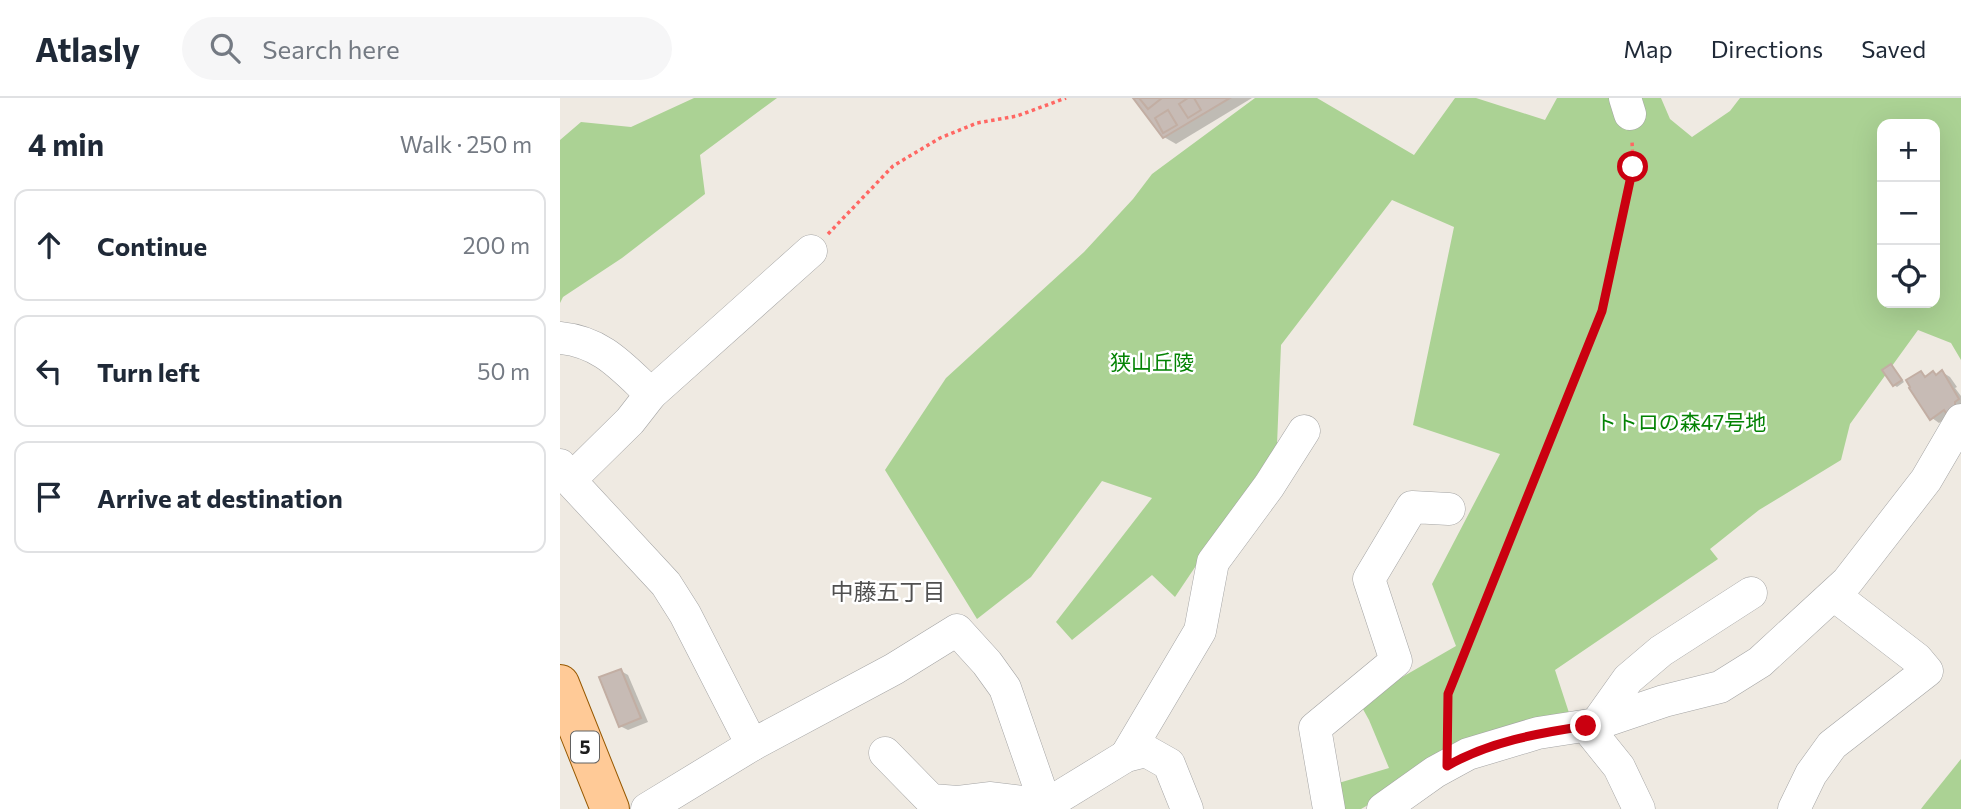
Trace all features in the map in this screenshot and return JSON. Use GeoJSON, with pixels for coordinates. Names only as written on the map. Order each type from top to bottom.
{"type":"FeatureCollection","features":[{"type":"Feature","properties":{"kind":"main road","name":"5"},"geometry":{"type":"LineString","coordinates":[[560,684],[610,809]]}},
{"type":"Feature","properties":{"kind":"street"},"geometry":{"type":"LineString","coordinates":[[752,745],[685,614],[666,584],[565,473],[630,421],[651,394],[811,251]]}},
{"type":"Feature","properties":{"kind":"street"},"geometry":{"type":"LineString","coordinates":[[560,338],[575,339],[598,347],[651,394]]}},
{"type":"Feature","properties":{"kind":"street"},"geometry":{"type":"LineString","coordinates":[[1383,809],[1468,754],[1538,733],[1591,725],[1664,701],[1720,687],[1760,662],[1834,595],[1926,480],[1961,420]]}},
{"type":"Feature","properties":{"kind":"street"},"geometry":{"type":"LineString","coordinates":[[1126,756],[1200,631],[1213,562],[1269,486],[1304,431]]}},
{"type":"Feature","properties":{"kind":"street"},"geometry":{"type":"LineString","coordinates":[[1329,809],[1315,728],[1396,661],[1370,579],[1412,507],[1450,509]]}},
{"type":"Feature","properties":{"kind":"street"},"geometry":{"type":"LineString","coordinates":[[1591,725],[1628,679],[1661,651],[1751,593]]}},
{"type":"Feature","properties":{"kind":"street"},"geometry":{"type":"LineString","coordinates":[[1794,809],[1811,775],[1832,745],[1927,671],[1917,659],[1834,595]]}},
{"type":"Feature","properties":{"kind":"street"},"geometry":{"type":"LineString","coordinates":[[647,809],[752,745],[894,669],[957,630],[1006,688],[1047,807]]}},
{"type":"Feature","properties":{"kind":"street"},"geometry":{"type":"LineString","coordinates":[[1591,725],[1619,767],[1639,809]]}},
{"type":"Feature","properties":{"kind":"street"},"geometry":{"type":"LineString","coordinates":[[885,753],[931,800],[958,802],[991,798],[1047,807],[1126,756],[1146,751],[1169,764],[1186,809]]}},
{"type":"Feature","properties":{"kind":"path"},"geometry":{"type":"LineString","coordinates":[[811,251],[893,166],[940,138],[977,123],[1017,116],[1066,98]]}},
{"type":"Feature","properties":{"kind":"path"},"geometry":{"type":"LineString","coordinates":[[1447,766],[1448,694],[1602,311],[1633,167],[1628,106]]}},
{"type":"Feature","properties":{"kind":"green space"},"geometry":{"type":"Polygon","coordinates":[[[694,98],[777,98],[700,155],[705,194],[622,258],[563,297],[560,303],[560,140],[581,122],[631,127],[694,98]]]}},
{"type":"Feature","properties":{"kind":"green space","name":"狭山丘陵"},"geometry":{"type":"Polygon","coordinates":[[[1255,98],[1317,98],[1414,155],[1455,98],[1476,98],[1545,120],[1557,98],[1661,98],[1670,119],[1692,137],[1730,111],[1740,98],[1961,98],[1961,360],[1951,343],[1918,330],[1850,424],[1841,460],[1759,510],[1710,549],[1718,559],[1555,670],[1572,722],[1396,789],[1361,809],[1340,809],[1335,781],[1342,782],[1389,768],[1359,702],[1456,646],[1432,584],[1500,454],[1413,425],[1454,227],[1392,200],[1281,345],[1277,445],[1175,597],[1152,575],[1072,640],[1056,622],[1152,498],[1102,481],[1031,577],[977,619],[885,470],[946,378],[1084,252],[1133,199],[1152,174],[1255,98]]]}},
{"type":"Feature","properties":{"kind":"green space"},"geometry":{"type":"Polygon","coordinates":[[[1961,759],[1961,809],[1921,809],[1924,805],[1961,759]]]}},
{"type":"Feature","properties":{"kind":"building"},"geometry":{"type":"Polygon","coordinates":[[[1133,98],[1230,98],[1163,138],[1133,98]]]}},
{"type":"Feature","properties":{"kind":"building"},"geometry":{"type":"Polygon","coordinates":[[[1139,98],[1162,98],[1148,109],[1139,98]]]}},
{"type":"Feature","properties":{"kind":"building"},"geometry":{"type":"Polygon","coordinates":[[[1188,98],[1194,98],[1201,110],[1188,118],[1179,104],[1188,98]]]}},
{"type":"Feature","properties":{"kind":"building"},"geometry":{"type":"Polygon","coordinates":[[[1168,110],[1177,125],[1163,133],[1155,118],[1168,110]]]}},
{"type":"Feature","properties":{"kind":"building"},"geometry":{"type":"Polygon","coordinates":[[[1891,364],[1902,380],[1893,386],[1882,370],[1891,364]]]}},
{"type":"Feature","properties":{"kind":"building"},"geometry":{"type":"Polygon","coordinates":[[[1942,370],[1959,399],[1955,402],[1955,407],[1946,413],[1944,410],[1930,420],[1906,380],[1921,371],[1925,377],[1933,371],[1936,375],[1942,370]]]}},
{"type":"Feature","properties":{"kind":"building"},"geometry":{"type":"Polygon","coordinates":[[[621,669],[641,718],[619,727],[599,677],[621,669]]]}},
{"type":"Feature","properties":{"kind":"district","name":"中藤五丁目"},"geometry":{"type":"Point","coordinates":[888,592]}},
{"type":"Feature","properties":{"kind":"route"},"geometry":{"type":"LineString","coordinates":[[1586,726],[1538,733],[1468,754],[1447,766],[1448,694],[1602,311],[1633,167]]}},
{"type":"Feature","properties":{"kind":"park label","name":"トトロの森47号地"},"geometry":{"type":"Point","coordinates":[1681,423]}}]}
